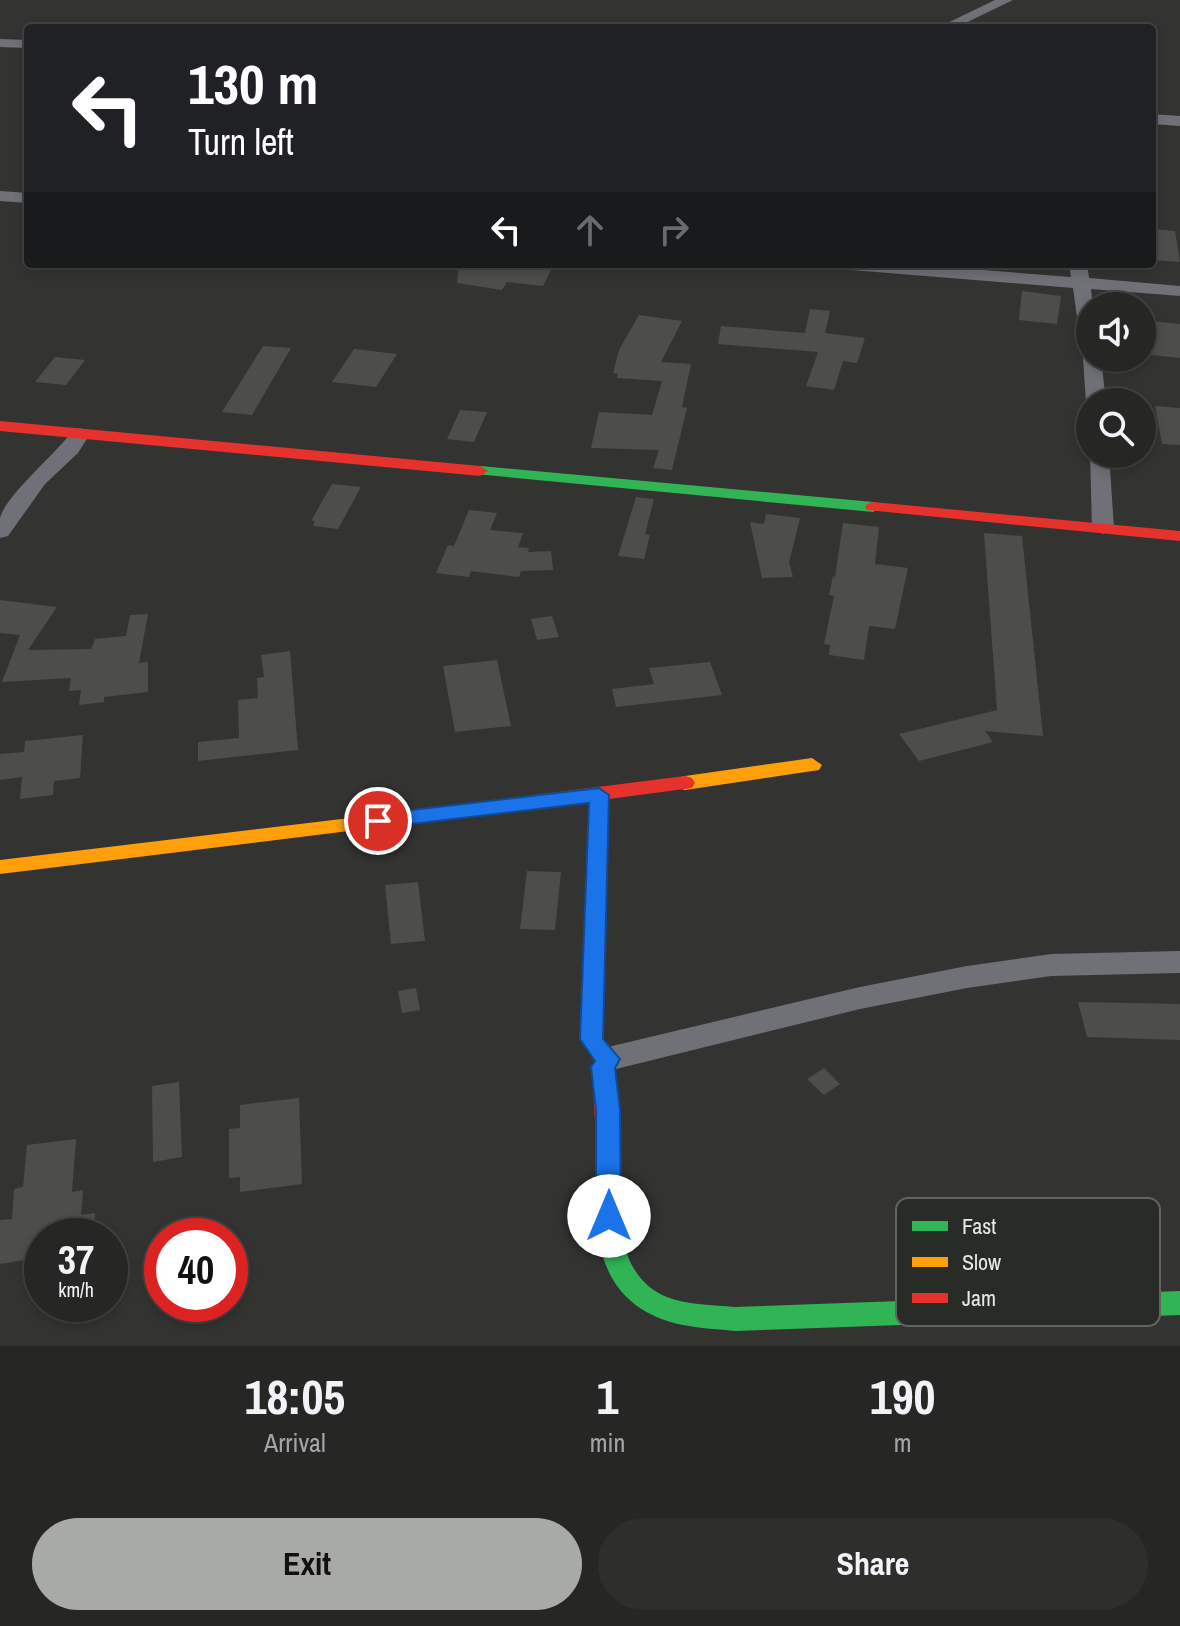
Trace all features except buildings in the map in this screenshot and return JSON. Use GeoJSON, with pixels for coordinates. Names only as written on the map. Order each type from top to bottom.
{"type":"FeatureCollection","features":[{"type":"Feature","properties":{"kind":"street"},"geometry":{"type":"LineString","coordinates":[[962,0],[1000,4]]}},
{"type":"Feature","properties":{"kind":"street"},"geometry":{"type":"LineString","coordinates":[[953,24],[1000,4]]}},
{"type":"Feature","properties":{"kind":"street"},"geometry":{"type":"LineString","coordinates":[[0,43],[24,44]]}},
{"type":"Feature","properties":{"kind":"street"},"geometry":{"type":"LineString","coordinates":[[1156,119],[1180,121]]}},
{"type":"Feature","properties":{"kind":"street"},"geometry":{"type":"LineString","coordinates":[[0,196],[24,198]]}},
{"type":"Feature","properties":{"kind":"street"},"geometry":{"type":"LineString","coordinates":[[887,268],[1180,291]]}},
{"type":"Feature","properties":{"kind":"street"},"geometry":{"type":"LineString","coordinates":[[1079,268],[1082,292]]}},
{"type":"Feature","properties":{"kind":"street"},"geometry":{"type":"LineString","coordinates":[[0,426],[1180,536]]}},
{"type":"Feature","properties":{"kind":"street"},"geometry":{"type":"LineString","coordinates":[[0,531],[38,480],[71,449],[80,434]]}},
{"type":"Feature","properties":{"kind":"street"},"geometry":{"type":"LineString","coordinates":[[1100,468],[1103,528]]}},
{"type":"Feature","properties":{"kind":"street"},"geometry":{"type":"LineString","coordinates":[[0,867],[599,795],[812,765]]}},
{"type":"Feature","properties":{"kind":"street"},"geometry":{"type":"LineString","coordinates":[[599,795],[591,1039],[597,1050],[608,1059]]}},
{"type":"Feature","properties":{"kind":"street"},"geometry":{"type":"LineString","coordinates":[[896,1313],[735,1319],[683,1313],[651,1302],[629,1284],[609,1243],[608,1110],[603,1067],[608,1059],[860,998],[967,977],[1051,965],[1180,962]]}},
{"type":"Feature","properties":{"kind":"street"},"geometry":{"type":"LineString","coordinates":[[1160,1304],[1180,1303]]}},
{"type":"Feature","properties":{"kind":"traffic: fast"},"geometry":{"type":"LineString","coordinates":[[480,471],[873,507]]}},
{"type":"Feature","properties":{"kind":"traffic: fast"},"geometry":{"type":"LineString","coordinates":[[608,1139],[607,1206],[613,1251],[621,1271],[633,1288],[651,1302],[692,1315],[735,1319],[896,1313]]}},
{"type":"Feature","properties":{"kind":"traffic: fast"},"geometry":{"type":"LineString","coordinates":[[1160,1304],[1180,1303]]}},
{"type":"Feature","properties":{"kind":"traffic: slow"},"geometry":{"type":"LineString","coordinates":[[685,783],[812,765]]}},
{"type":"Feature","properties":{"kind":"traffic: slow"},"geometry":{"type":"LineString","coordinates":[[0,867],[358,824]]}},
{"type":"Feature","properties":{"kind":"traffic: jam"},"geometry":{"type":"LineString","coordinates":[[0,426],[480,471]]}},
{"type":"Feature","properties":{"kind":"traffic: jam"},"geometry":{"type":"LineString","coordinates":[[873,507],[1180,536]]}},
{"type":"Feature","properties":{"kind":"traffic: jam"},"geometry":{"type":"LineString","coordinates":[[358,824],[685,783]]}},
{"type":"Feature","properties":{"kind":"traffic: jam"},"geometry":{"type":"LineString","coordinates":[[599,795],[591,1039],[597,1050],[608,1059],[603,1067],[608,1139]]}},
{"type":"Feature","properties":{"kind":"route"},"geometry":{"type":"LineString","coordinates":[[378,821],[599,795],[591,1039],[597,1050],[608,1059],[603,1067],[608,1110],[609,1216]]}}]}
